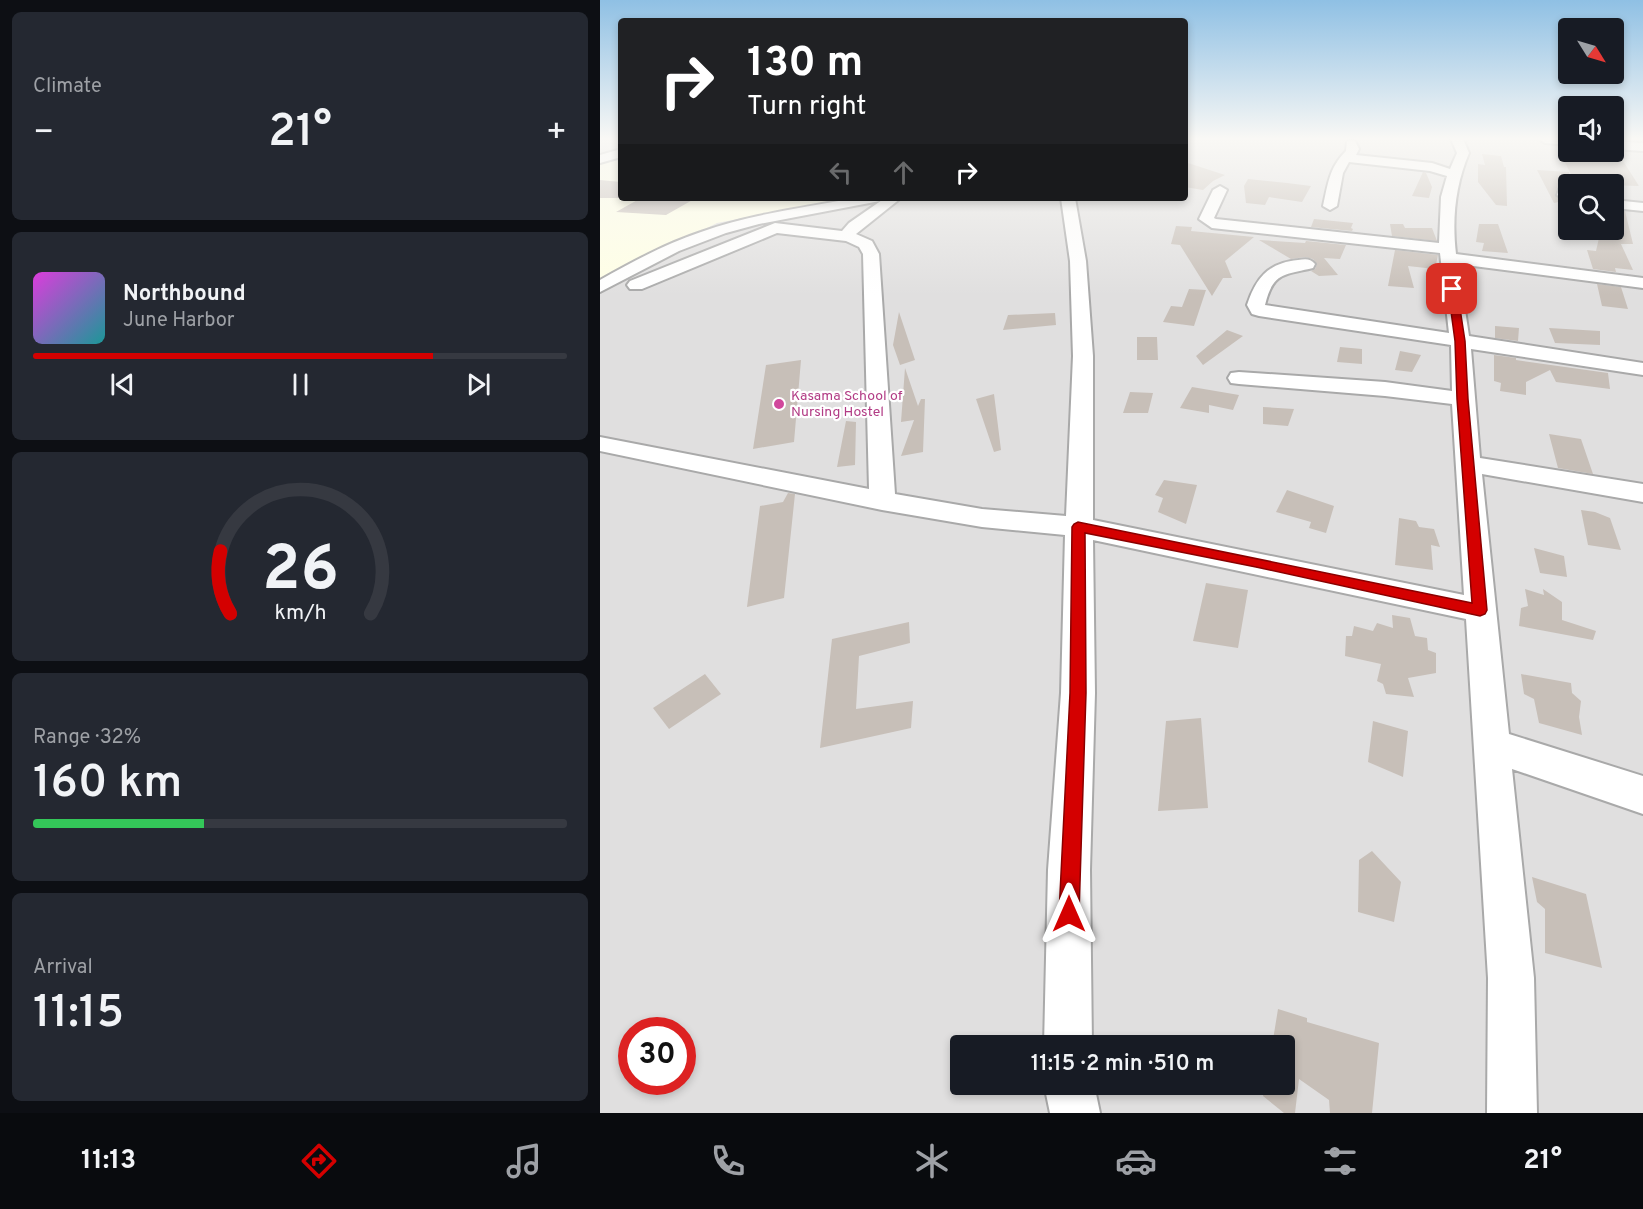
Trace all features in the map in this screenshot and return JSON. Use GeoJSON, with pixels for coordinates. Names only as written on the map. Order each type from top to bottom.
{"type":"FeatureCollection","features":[{"type":"Feature","properties":{"kind":"street"},"geometry":{"type":"LineString","coordinates":[[1220,191],[1206,219],[1212,223],[1448,253],[1643,283]]}},
{"type":"Feature","properties":{"kind":"street"},"geometry":{"type":"LineString","coordinates":[[1330,206],[1333,191]]}},
{"type":"Feature","properties":{"kind":"street"},"geometry":{"type":"LineString","coordinates":[[1449,191],[1448,253],[1460,341],[1462,399],[1470,464],[1490,745],[1511,978],[1512,1113]]}},
{"type":"Feature","properties":{"kind":"street"},"geometry":{"type":"LineString","coordinates":[[600,287],[670,249],[721,230],[763,219],[870,201]]}},
{"type":"Feature","properties":{"kind":"street"},"geometry":{"type":"LineString","coordinates":[[849,237],[848,233],[854,226],[888,201]]}},
{"type":"Feature","properties":{"kind":"street"},"geometry":{"type":"LineString","coordinates":[[1068,201],[1078,261],[1083,356],[1078,527],[1078,693],[1069,870],[1068,1035]]}},
{"type":"Feature","properties":{"kind":"street"},"geometry":{"type":"LineString","coordinates":[[1624,205],[1643,207]]}},
{"type":"Feature","properties":{"kind":"street"},"geometry":{"type":"LineString","coordinates":[[600,298],[771,230],[783,228],[849,237],[867,244],[871,254],[882,501]]}},
{"type":"Feature","properties":{"kind":"street"},"geometry":{"type":"LineString","coordinates":[[1307,264],[1282,267],[1267,277],[1256,305],[1259,310],[1643,369]]}},
{"type":"Feature","properties":{"kind":"street"},"geometry":{"type":"LineString","coordinates":[[1239,378],[1385,389],[1462,399]]}},
{"type":"Feature","properties":{"kind":"street"},"geometry":{"type":"LineString","coordinates":[[600,444],[882,501],[982,518],[1078,527],[1480,610]]}},
{"type":"Feature","properties":{"kind":"street"},"geometry":{"type":"LineString","coordinates":[[1470,464],[1643,493]]}},
{"type":"Feature","properties":{"kind":"street"},"geometry":{"type":"LineString","coordinates":[[1490,745],[1643,795]]}},
{"type":"Feature","properties":{"kind":"street"},"geometry":{"type":"LineString","coordinates":[[1071,1095],[1075,1113]]}},
{"type":"Feature","properties":{"kind":"shaded area"},"geometry":{"type":"Polygon","coordinates":[[[600,191],[618,191],[618,201],[1188,201],[1188,191],[1558,191],[1558,240],[1624,240],[1624,191],[1643,191],[1643,1113],[600,1113],[600,191]]]}},
{"type":"Feature","properties":{"kind":"shaded area"},"geometry":{"type":"Polygon","coordinates":[[[600,191],[618,191],[618,201],[833,201],[717,223],[600,281],[600,191]]]}},
{"type":"Feature","properties":{"kind":"building"},"geometry":{"type":"Polygon","coordinates":[[[600,191],[618,191],[618,198],[600,198],[600,191]]]}},
{"type":"Feature","properties":{"kind":"building"},"geometry":{"type":"Polygon","coordinates":[[[1245,191],[1308,191],[1302,202],[1269,197],[1265,205],[1246,203],[1245,191]]]}},
{"type":"Feature","properties":{"kind":"building"},"geometry":{"type":"Polygon","coordinates":[[[1414,191],[1431,191],[1429,198],[1412,196],[1414,191]]]}},
{"type":"Feature","properties":{"kind":"building"},"geometry":{"type":"Polygon","coordinates":[[[1485,191],[1507,191],[1507,206],[1496,205],[1485,191]]]}},
{"type":"Feature","properties":{"kind":"building"},"geometry":{"type":"Polygon","coordinates":[[[1548,191],[1556,191],[1558,202],[1554,203],[1548,191]]]}},
{"type":"Feature","properties":{"kind":"building"},"geometry":{"type":"Polygon","coordinates":[[[636,201],[691,201],[666,215],[616,212],[636,201]]]}},
{"type":"Feature","properties":{"kind":"building"},"geometry":{"type":"Polygon","coordinates":[[[1625,211],[1633,244],[1621,244],[1633,270],[1615,268],[1616,272],[1593,269],[1587,250],[1596,251],[1599,240],[1624,240],[1625,211]]]}},
{"type":"Feature","properties":{"kind":"building"},"geometry":{"type":"Polygon","coordinates":[[[1314,219],[1353,223],[1351,228],[1353,229],[1352,231],[1311,227],[1314,219]]]}},
{"type":"Feature","properties":{"kind":"building"},"geometry":{"type":"Polygon","coordinates":[[[1390,224],[1403,224],[1405,228],[1432,228],[1437,241],[1392,236],[1390,224]]]}},
{"type":"Feature","properties":{"kind":"building"},"geometry":{"type":"Polygon","coordinates":[[[1479,224],[1498,224],[1508,253],[1482,251],[1484,243],[1476,242],[1479,224]]]}},
{"type":"Feature","properties":{"kind":"building"},"geometry":{"type":"Polygon","coordinates":[[[1176,226],[1192,227],[1191,231],[1254,237],[1225,261],[1232,278],[1223,278],[1212,296],[1180,245],[1171,244],[1176,226]]]}},
{"type":"Feature","properties":{"kind":"building"},"geometry":{"type":"Polygon","coordinates":[[[1259,240],[1346,245],[1340,259],[1324,258],[1338,275],[1319,276],[1311,271],[1317,264],[1313,259],[1305,257],[1291,259],[1259,240]]]}},
{"type":"Feature","properties":{"kind":"building"},"geometry":{"type":"Polygon","coordinates":[[[1395,250],[1438,255],[1435,269],[1408,266],[1414,288],[1388,286],[1395,250]]]}},
{"type":"Feature","properties":{"kind":"building"},"geometry":{"type":"Polygon","coordinates":[[[1597,284],[1621,287],[1628,309],[1602,306],[1597,284]]]}},
{"type":"Feature","properties":{"kind":"building"},"geometry":{"type":"Polygon","coordinates":[[[1189,289],[1206,290],[1194,326],[1163,322],[1171,306],[1182,307],[1189,289]]]}},
{"type":"Feature","properties":{"kind":"building"},"geometry":{"type":"Polygon","coordinates":[[[899,312],[915,360],[900,365],[893,345],[899,312]]]}},
{"type":"Feature","properties":{"kind":"building"},"geometry":{"type":"Polygon","coordinates":[[[1055,313],[1056,325],[1003,330],[1008,315],[1055,313]]]}},
{"type":"Feature","properties":{"kind":"building"},"geometry":{"type":"Polygon","coordinates":[[[1495,326],[1519,328],[1518,341],[1495,338],[1495,326]]]}},
{"type":"Feature","properties":{"kind":"building"},"geometry":{"type":"Polygon","coordinates":[[[1549,328],[1600,331],[1600,345],[1555,343],[1549,328]]]}},
{"type":"Feature","properties":{"kind":"building"},"geometry":{"type":"Polygon","coordinates":[[[1227,330],[1243,336],[1203,365],[1196,356],[1227,330]]]}},
{"type":"Feature","properties":{"kind":"building"},"geometry":{"type":"Polygon","coordinates":[[[1137,337],[1157,337],[1158,360],[1137,360],[1137,337]]]}},
{"type":"Feature","properties":{"kind":"building"},"geometry":{"type":"Polygon","coordinates":[[[1340,347],[1362,349],[1362,364],[1337,362],[1340,347]]]}},
{"type":"Feature","properties":{"kind":"building"},"geometry":{"type":"Polygon","coordinates":[[[1400,351],[1421,355],[1412,372],[1395,370],[1400,351]]]}},
{"type":"Feature","properties":{"kind":"building"},"geometry":{"type":"Polygon","coordinates":[[[1494,355],[1608,373],[1610,389],[1556,382],[1550,370],[1526,382],[1526,395],[1500,391],[1501,383],[1494,381],[1494,355]]]}},
{"type":"Feature","properties":{"kind":"building","name":"Kasama School of Nursing Hostel"},"geometry":{"type":"Polygon","coordinates":[[[801,360],[794,442],[753,449],[766,365],[801,360]]]}},
{"type":"Feature","properties":{"kind":"building"},"geometry":{"type":"Polygon","coordinates":[[[905,368],[918,406],[921,399],[925,399],[923,452],[901,456],[914,420],[901,422],[905,368]]]}},
{"type":"Feature","properties":{"kind":"building"},"geometry":{"type":"Polygon","coordinates":[[[1192,387],[1239,395],[1233,410],[1209,405],[1209,413],[1180,408],[1192,387]]]}},
{"type":"Feature","properties":{"kind":"building"},"geometry":{"type":"Polygon","coordinates":[[[1130,392],[1153,393],[1148,413],[1123,413],[1130,392]]]}},
{"type":"Feature","properties":{"kind":"building"},"geometry":{"type":"Polygon","coordinates":[[[994,394],[1001,450],[994,452],[976,399],[994,394]]]}},
{"type":"Feature","properties":{"kind":"building"},"geometry":{"type":"Polygon","coordinates":[[[1263,407],[1294,409],[1288,426],[1263,424],[1263,407]]]}},
{"type":"Feature","properties":{"kind":"building"},"geometry":{"type":"Polygon","coordinates":[[[846,421],[856,422],[855,465],[837,467],[846,421]]]}},
{"type":"Feature","properties":{"kind":"building"},"geometry":{"type":"Polygon","coordinates":[[[1549,434],[1581,439],[1593,474],[1558,468],[1549,434]]]}},
{"type":"Feature","properties":{"kind":"building"},"geometry":{"type":"Polygon","coordinates":[[[1164,480],[1197,485],[1186,524],[1158,512],[1163,498],[1155,495],[1164,480]]]}},
{"type":"Feature","properties":{"kind":"building"},"geometry":{"type":"Polygon","coordinates":[[[1287,490],[1334,506],[1326,533],[1309,528],[1311,522],[1276,512],[1287,490]]]}},
{"type":"Feature","properties":{"kind":"building"},"geometry":{"type":"Polygon","coordinates":[[[788,493],[795,494],[784,598],[747,607],[760,506],[783,502],[788,493]]]}},
{"type":"Feature","properties":{"kind":"building"},"geometry":{"type":"Polygon","coordinates":[[[1581,510],[1610,518],[1621,550],[1588,545],[1581,510]]]}},
{"type":"Feature","properties":{"kind":"building"},"geometry":{"type":"Polygon","coordinates":[[[1399,518],[1416,521],[1419,527],[1434,529],[1440,547],[1431,545],[1433,570],[1395,565],[1399,518]]]}},
{"type":"Feature","properties":{"kind":"building"},"geometry":{"type":"Polygon","coordinates":[[[1534,548],[1564,556],[1567,577],[1540,573],[1534,548]]]}},
{"type":"Feature","properties":{"kind":"building"},"geometry":{"type":"Polygon","coordinates":[[[1206,583],[1248,590],[1238,648],[1193,641],[1206,583]]]}},
{"type":"Feature","properties":{"kind":"building"},"geometry":{"type":"Polygon","coordinates":[[[1525,589],[1544,595],[1543,589],[1562,602],[1562,620],[1596,631],[1593,640],[1519,626],[1521,608],[1528,606],[1525,589]]]}},
{"type":"Feature","properties":{"kind":"building"},"geometry":{"type":"Polygon","coordinates":[[[1392,615],[1410,618],[1415,636],[1427,638],[1428,650],[1436,653],[1436,673],[1408,678],[1414,697],[1386,694],[1383,684],[1377,681],[1381,664],[1345,656],[1346,636],[1352,636],[1354,626],[1373,631],[1377,623],[1393,628],[1392,615]]]}},
{"type":"Feature","properties":{"kind":"building"},"geometry":{"type":"Polygon","coordinates":[[[909,622],[910,643],[859,656],[856,709],[913,701],[911,728],[820,748],[832,639],[909,622]]]}},
{"type":"Feature","properties":{"kind":"building"},"geometry":{"type":"Polygon","coordinates":[[[705,674],[721,694],[669,729],[653,708],[705,674]]]}},
{"type":"Feature","properties":{"kind":"building"},"geometry":{"type":"Polygon","coordinates":[[[1521,674],[1571,683],[1572,693],[1581,701],[1579,717],[1582,735],[1539,723],[1534,699],[1524,694],[1521,674]]]}},
{"type":"Feature","properties":{"kind":"building"},"geometry":{"type":"Polygon","coordinates":[[[1201,718],[1208,808],[1158,811],[1166,721],[1201,718]]]}},
{"type":"Feature","properties":{"kind":"building"},"geometry":{"type":"Polygon","coordinates":[[[1373,721],[1408,731],[1403,777],[1368,762],[1373,721]]]}},
{"type":"Feature","properties":{"kind":"building"},"geometry":{"type":"Polygon","coordinates":[[[1372,851],[1401,882],[1394,922],[1358,912],[1359,860],[1372,851]]]}},
{"type":"Feature","properties":{"kind":"building"},"geometry":{"type":"Polygon","coordinates":[[[1532,877],[1586,894],[1602,968],[1545,953],[1545,909],[1537,902],[1532,877]]]}},
{"type":"Feature","properties":{"kind":"building"},"geometry":{"type":"Polygon","coordinates":[[[1278,1009],[1307,1018],[1307,1022],[1379,1043],[1372,1113],[1330,1113],[1329,1100],[1299,1079],[1295,1113],[1284,1113],[1263,1096],[1295,1095],[1295,1035],[1274,1035],[1278,1009]]]}},
{"type":"Feature","properties":{"kind":"place","name":"Kasama School of Nursing Hostel"},"geometry":{"type":"Point","coordinates":[779,404]}},
{"type":"Feature","properties":{"kind":"route"},"geometry":{"type":"LineString","coordinates":[[1069,914],[1078,693],[1078,527],[1480,610],[1470,464],[1462,399],[1460,341],[1452,289]]}}]}
